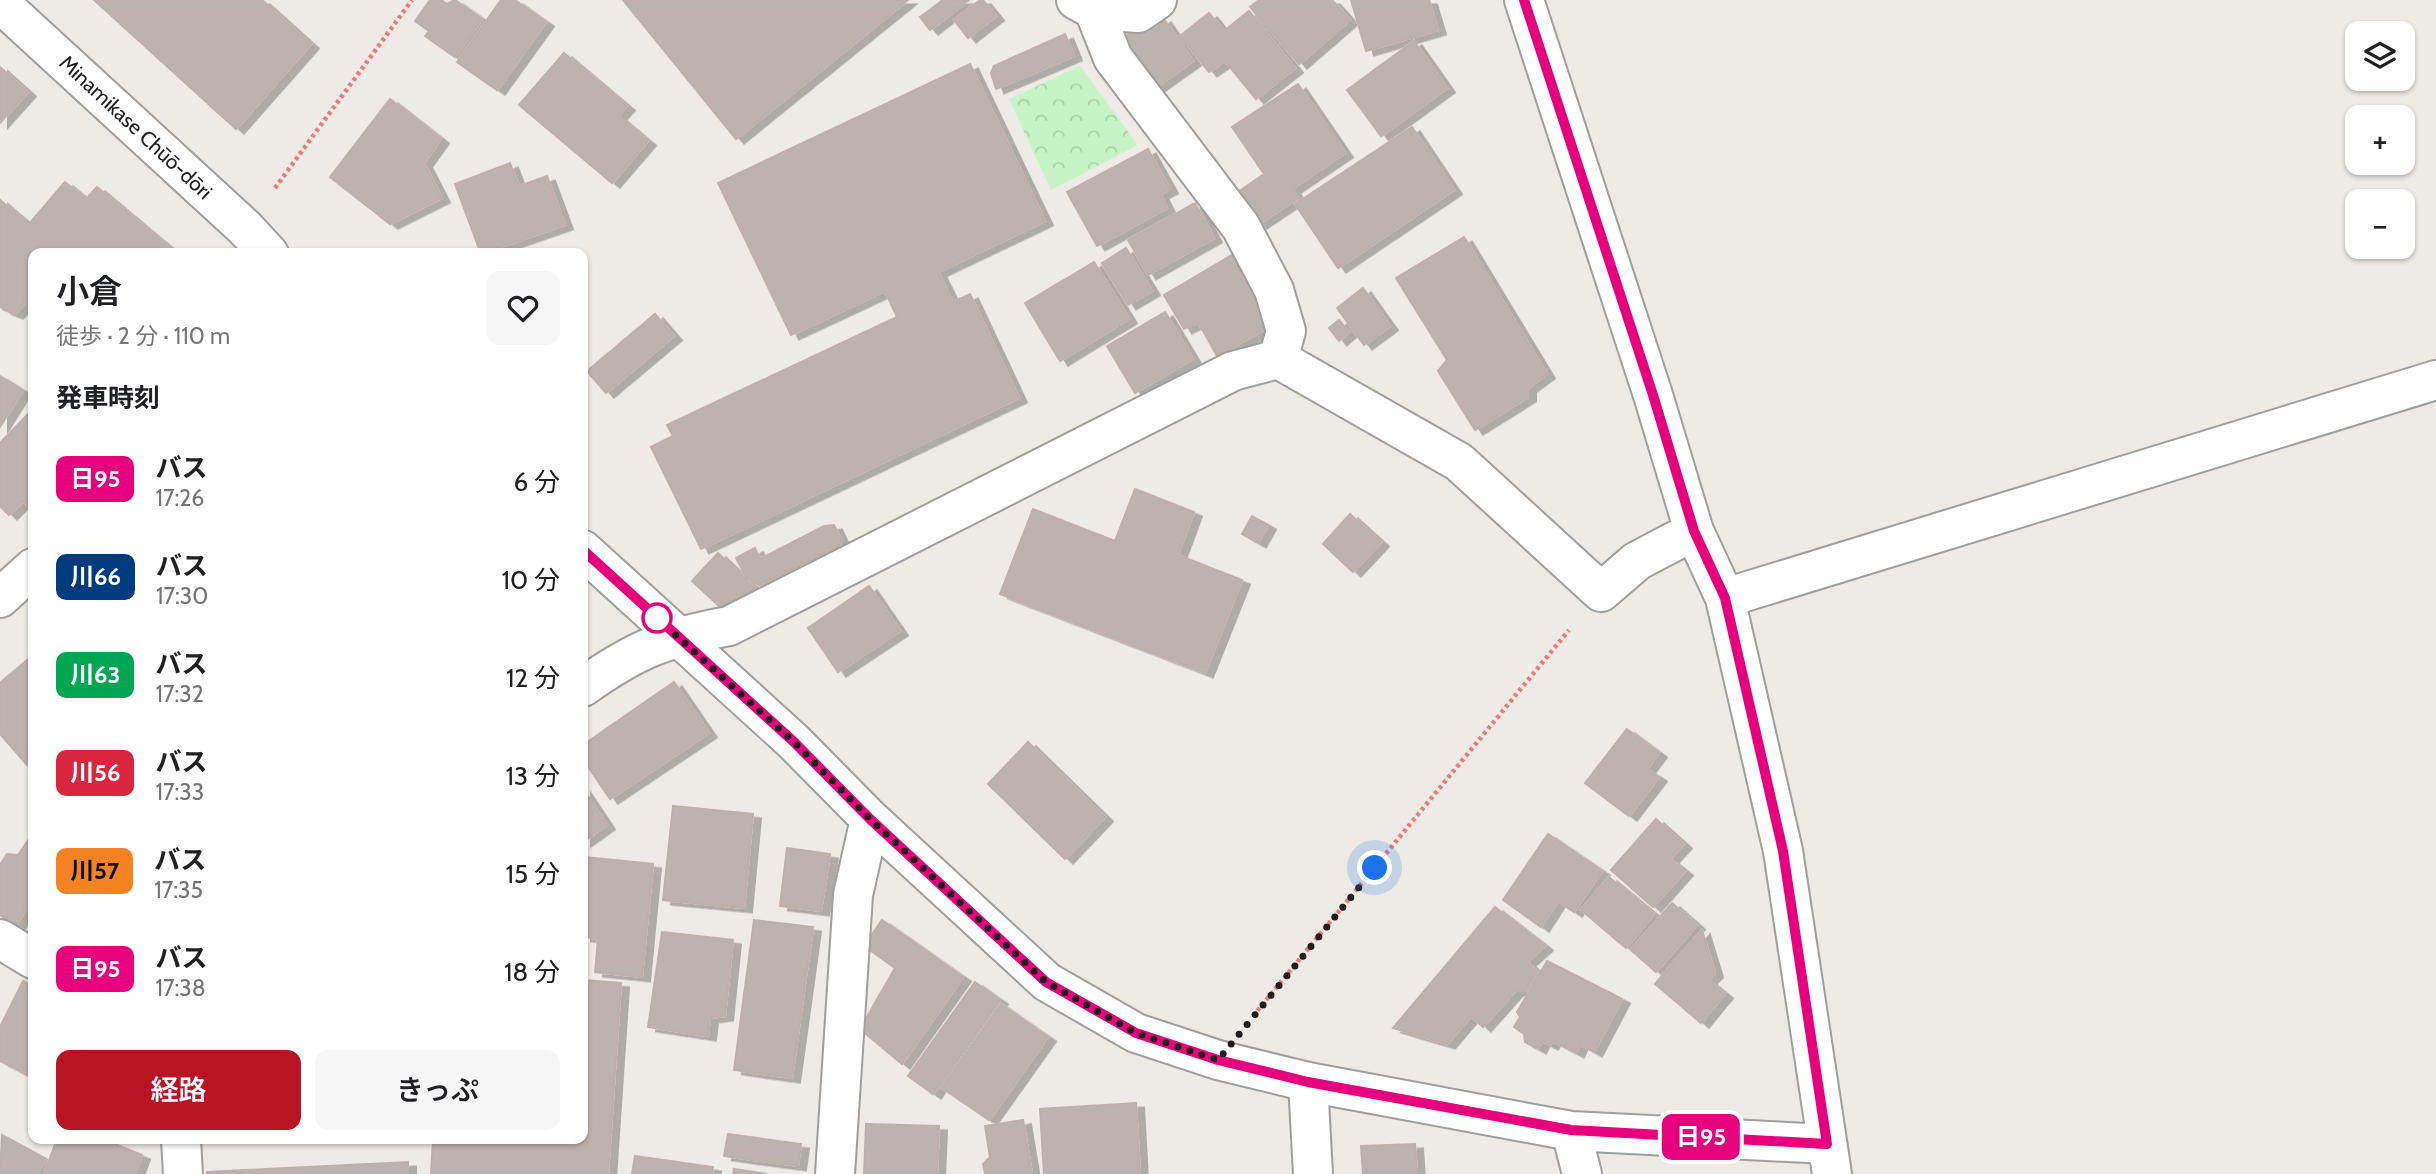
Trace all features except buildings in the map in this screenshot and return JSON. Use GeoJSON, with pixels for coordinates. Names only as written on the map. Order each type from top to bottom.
{"type":"FeatureCollection","features":[{"type":"Feature","properties":{"kind":"street"},"geometry":{"type":"LineString","coordinates":[[1085,5],[1138,13],[1157,0]]}},
{"type":"Feature","properties":{"kind":"street"},"geometry":{"type":"LineString","coordinates":[[588,555],[794,742],[870,819],[1046,982],[1136,1033],[1218,1060],[1308,1082],[1571,1130],[1830,1159],[1783,851],[1725,598],[1694,531],[1649,382],[1524,0]]}},
{"type":"Feature","properties":{"kind":"street","name":"Minamikase Chūō-dōri"},"geometry":{"type":"LineString","coordinates":[[0,2],[257,241]]}},
{"type":"Feature","properties":{"kind":"street"},"geometry":{"type":"LineString","coordinates":[[1085,5],[1113,58],[1241,227],[1274,290],[1286,331],[1278,359]]}},
{"type":"Feature","properties":{"kind":"street"},"geometry":{"type":"LineString","coordinates":[[588,683],[624,658],[676,635],[729,626],[1233,371],[1278,359],[1459,462],[1601,592],[1637,561],[1694,531]]}},
{"type":"Feature","properties":{"kind":"street"},"geometry":{"type":"LineString","coordinates":[[1725,598],[2435,384]]}},
{"type":"Feature","properties":{"kind":"street"},"geometry":{"type":"LineString","coordinates":[[0,598],[28,573]]}},
{"type":"Feature","properties":{"kind":"street"},"geometry":{"type":"LineString","coordinates":[[835,1174],[853,895],[870,819]]}},
{"type":"Feature","properties":{"kind":"street"},"geometry":{"type":"LineString","coordinates":[[0,939],[28,955]]}},
{"type":"Feature","properties":{"kind":"street"},"geometry":{"type":"LineString","coordinates":[[1308,1082],[1313,1174]]}},
{"type":"Feature","properties":{"kind":"street"},"geometry":{"type":"LineString","coordinates":[[1571,1130],[1582,1174]]}},
{"type":"Feature","properties":{"kind":"street"},"geometry":{"type":"LineString","coordinates":[[181,1144],[183,1174]]}},
{"type":"Feature","properties":{"kind":"path"},"geometry":{"type":"LineString","coordinates":[[257,241],[412,0]]}},
{"type":"Feature","properties":{"kind":"path"},"geometry":{"type":"LineString","coordinates":[[1218,1060],[1601,592]]}},
{"type":"Feature","properties":{"kind":"green space"},"geometry":{"type":"Polygon","coordinates":[[[1080,66],[1138,145],[1051,190],[1009,99],[1080,66]]]}},
{"type":"Feature","properties":{"kind":"bus line","name":"日95"},"geometry":{"type":"LineString","coordinates":[[588,555],[794,742],[870,819],[1046,982],[1136,1033],[1218,1060],[1308,1082],[1571,1130],[1827,1144],[1783,851],[1725,598],[1694,531],[1653,395],[1524,0]]}},
{"type":"Feature","properties":{"kind":"route"},"geometry":{"type":"LineString","coordinates":[[657,618],[794,742],[870,819],[1046,982],[1136,1033],[1218,1060],[1375,868]]}}]}
